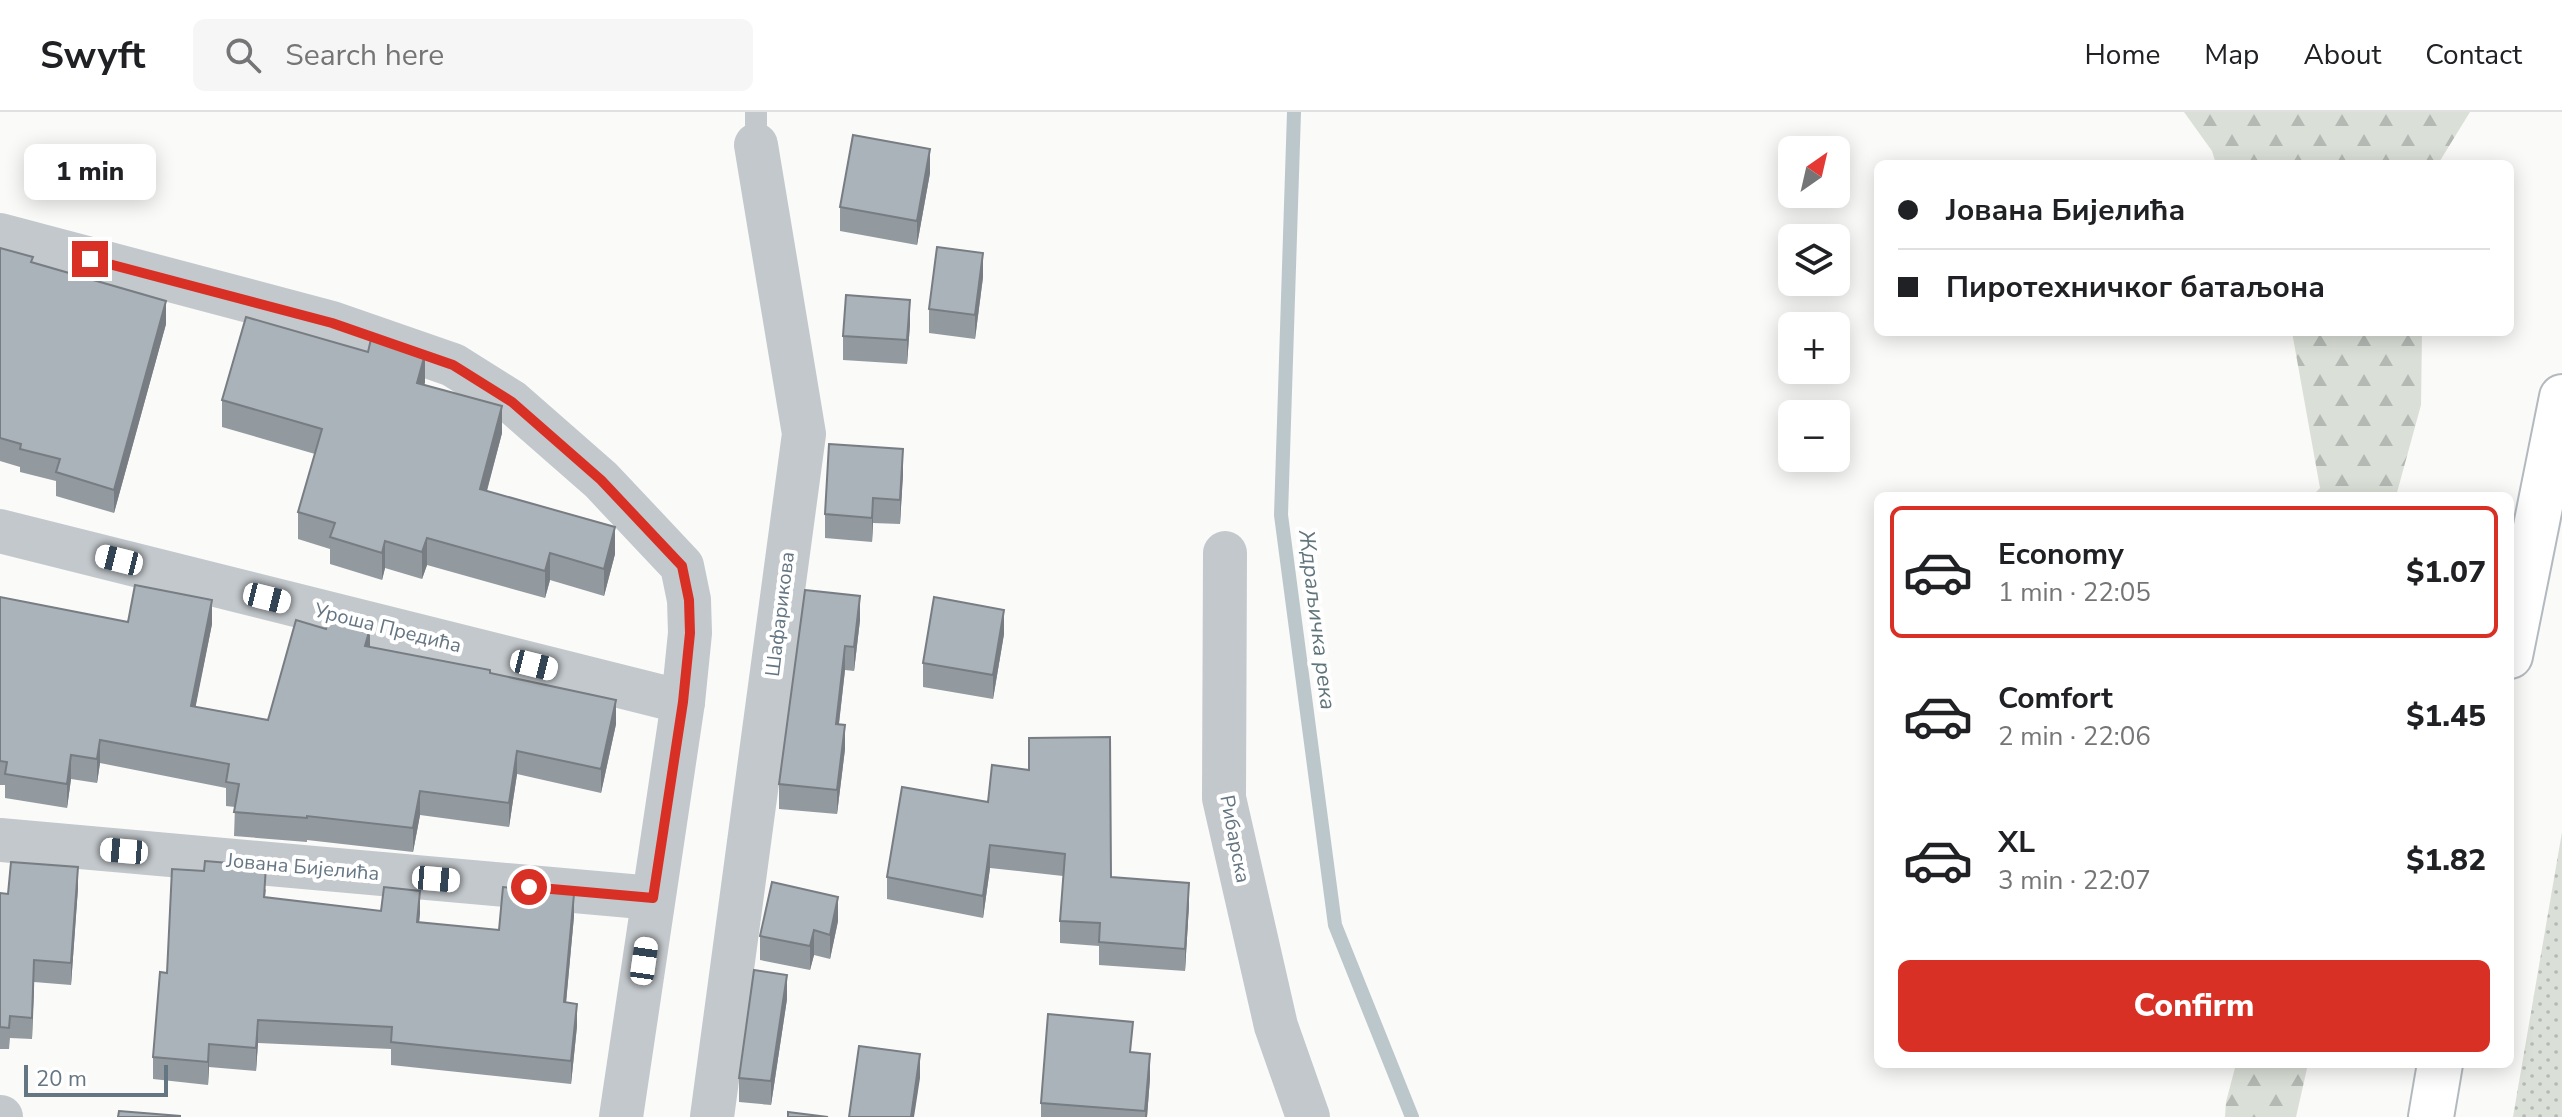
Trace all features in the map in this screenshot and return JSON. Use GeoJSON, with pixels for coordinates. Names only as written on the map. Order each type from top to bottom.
{"type":"FeatureCollection","features":[{"type":"Feature","properties":{"kind":"main road"},"geometry":{"type":"LineString","coordinates":[[2514,636],[2562,397]]}},
{"type":"Feature","properties":{"kind":"main road"},"geometry":{"type":"LineString","coordinates":[[2431,1117],[2439,1068]]}},
{"type":"Feature","properties":{"kind":"street","name":"Шафарикова"},"geometry":{"type":"LineString","coordinates":[[712,1117],[804,434],[756,128]]}},
{"type":"Feature","properties":{"kind":"street"},"geometry":{"type":"LineString","coordinates":[[0,235],[332,323],[453,365],[512,402],[601,480],[682,566],[689,600],[690,633],[683,702],[621,1117]]}},
{"type":"Feature","properties":{"kind":"street","name":"Уроша Предића"},"geometry":{"type":"LineString","coordinates":[[0,531],[683,702]]}},
{"type":"Feature","properties":{"kind":"street","name":"Рибарска"},"geometry":{"type":"LineString","coordinates":[[1225,553],[1224,798],[1276,1026],[1308,1117]]}},
{"type":"Feature","properties":{"kind":"street","name":"Јована Бијелића"},"geometry":{"type":"LineString","coordinates":[[0,840],[653,898]]}},
{"type":"Feature","properties":{"kind":"green space"},"geometry":{"type":"Polygon","coordinates":[[[2184,112],[2470,112],[2440,160],[2215,160],[2212,151],[2184,112]]]}},
{"type":"Feature","properties":{"kind":"green space"},"geometry":{"type":"Polygon","coordinates":[[[2293,336],[2422,336],[2421,405],[2397,492],[2316,492],[2320,488],[2293,336]]]}},
{"type":"Feature","properties":{"kind":"green space"},"geometry":{"type":"Polygon","coordinates":[[[2562,832],[2562,1117],[2513,1117],[2562,832]]]}},
{"type":"Feature","properties":{"kind":"green space"},"geometry":{"type":"Polygon","coordinates":[[[2235,1068],[2307,1068],[2296,1117],[2225,1117],[2235,1068]]]}},
{"type":"Feature","properties":{"kind":"building"},"geometry":{"type":"Polygon","coordinates":[[[853,135],[930,149],[917,221],[840,207],[853,135]]]}},
{"type":"Feature","properties":{"kind":"building"},"geometry":{"type":"Polygon","coordinates":[[[937,247],[983,253],[975,315],[929,309],[937,247]]]}},
{"type":"Feature","properties":{"kind":"building"},"geometry":{"type":"Polygon","coordinates":[[[0,248],[33,257],[31,262],[166,301],[114,490],[56,472],[60,459],[20,449],[21,444],[0,438],[0,248]]]}},
{"type":"Feature","properties":{"kind":"building"},"geometry":{"type":"Polygon","coordinates":[[[846,295],[910,300],[907,340],[843,336],[846,295]]]}},
{"type":"Feature","properties":{"kind":"building"},"geometry":{"type":"Polygon","coordinates":[[[246,317],[368,352],[371,339],[425,354],[417,383],[502,406],[480,489],[615,527],[604,569],[550,553],[545,571],[427,538],[422,552],[385,541],[382,553],[330,537],[335,523],[298,512],[322,429],[222,400],[246,317]]]}},
{"type":"Feature","properties":{"kind":"building"},"geometry":{"type":"Polygon","coordinates":[[[829,444],[903,449],[900,500],[873,498],[872,518],[825,514],[829,444]]]}},
{"type":"Feature","properties":{"kind":"building"},"geometry":{"type":"Polygon","coordinates":[[[135,585],[212,600],[191,706],[268,720],[296,620],[326,629],[329,617],[370,628],[365,646],[490,670],[490,673],[616,700],[601,769],[517,751],[509,803],[420,791],[413,828],[307,816],[234,812],[239,784],[226,782],[229,764],[100,740],[97,759],[71,755],[67,784],[5,774],[7,762],[0,761],[0,597],[128,622],[135,585]]]}},
{"type":"Feature","properties":{"kind":"building"},"geometry":{"type":"Polygon","coordinates":[[[805,590],[860,596],[854,647],[845,646],[836,724],[845,725],[837,790],[779,784],[805,590]]]}},
{"type":"Feature","properties":{"kind":"building"},"geometry":{"type":"Polygon","coordinates":[[[934,597],[1004,610],[993,675],[923,663],[934,597]]]}},
{"type":"Feature","properties":{"kind":"building"},"geometry":{"type":"Polygon","coordinates":[[[1110,737],[1111,877],[1189,883],[1185,949],[1099,942],[1100,923],[1060,921],[1065,854],[990,845],[983,896],[887,877],[902,787],[988,802],[992,765],[1029,770],[1029,738],[1110,737]]]}},
{"type":"Feature","properties":{"kind":"building"},"geometry":{"type":"Polygon","coordinates":[[[205,861],[266,866],[264,897],[381,911],[384,887],[420,891],[417,922],[499,930],[503,887],[574,894],[564,1002],[577,1004],[571,1061],[391,1042],[392,1027],[258,1020],[256,1048],[209,1044],[208,1062],[153,1057],[160,972],[167,973],[172,869],[204,871],[205,861]]]}},
{"type":"Feature","properties":{"kind":"building"},"geometry":{"type":"Polygon","coordinates":[[[11,862],[78,867],[71,963],[34,960],[32,1018],[10,1016],[9,1028],[0,1027],[0,893],[8,894],[11,862]]]}},
{"type":"Feature","properties":{"kind":"building"},"geometry":{"type":"Polygon","coordinates":[[[772,882],[838,897],[830,935],[814,930],[810,946],[760,936],[772,882]]]}},
{"type":"Feature","properties":{"kind":"building"},"geometry":{"type":"Polygon","coordinates":[[[754,970],[787,975],[771,1081],[739,1078],[754,970]]]}},
{"type":"Feature","properties":{"kind":"building"},"geometry":{"type":"Polygon","coordinates":[[[1048,1014],[1133,1022],[1130,1052],[1150,1054],[1145,1111],[1041,1103],[1048,1014]]]}},
{"type":"Feature","properties":{"kind":"building"},"geometry":{"type":"Polygon","coordinates":[[[859,1046],[920,1054],[911,1117],[849,1117],[859,1046]]]}},
{"type":"Feature","properties":{"kind":"building"},"geometry":{"type":"Polygon","coordinates":[[[119,1111],[180,1116],[180,1117],[118,1117],[119,1111]]]}},
{"type":"Feature","properties":{"kind":"building"},"geometry":{"type":"Polygon","coordinates":[[[788,1112],[828,1117],[788,1117],[788,1112]]]}},
{"type":"Feature","properties":{"kind":"waterway","name":"Ждраљичка река"},"geometry":{"type":"LineString","coordinates":[[1294,112],[1281,515],[1335,925],[1412,1117]]}},
{"type":"Feature","properties":{"kind":"route"},"geometry":{"type":"LineString","coordinates":[[90,259],[332,323],[453,365],[512,402],[601,480],[682,566],[689,600],[690,633],[683,702],[653,898],[529,887]]}}]}
